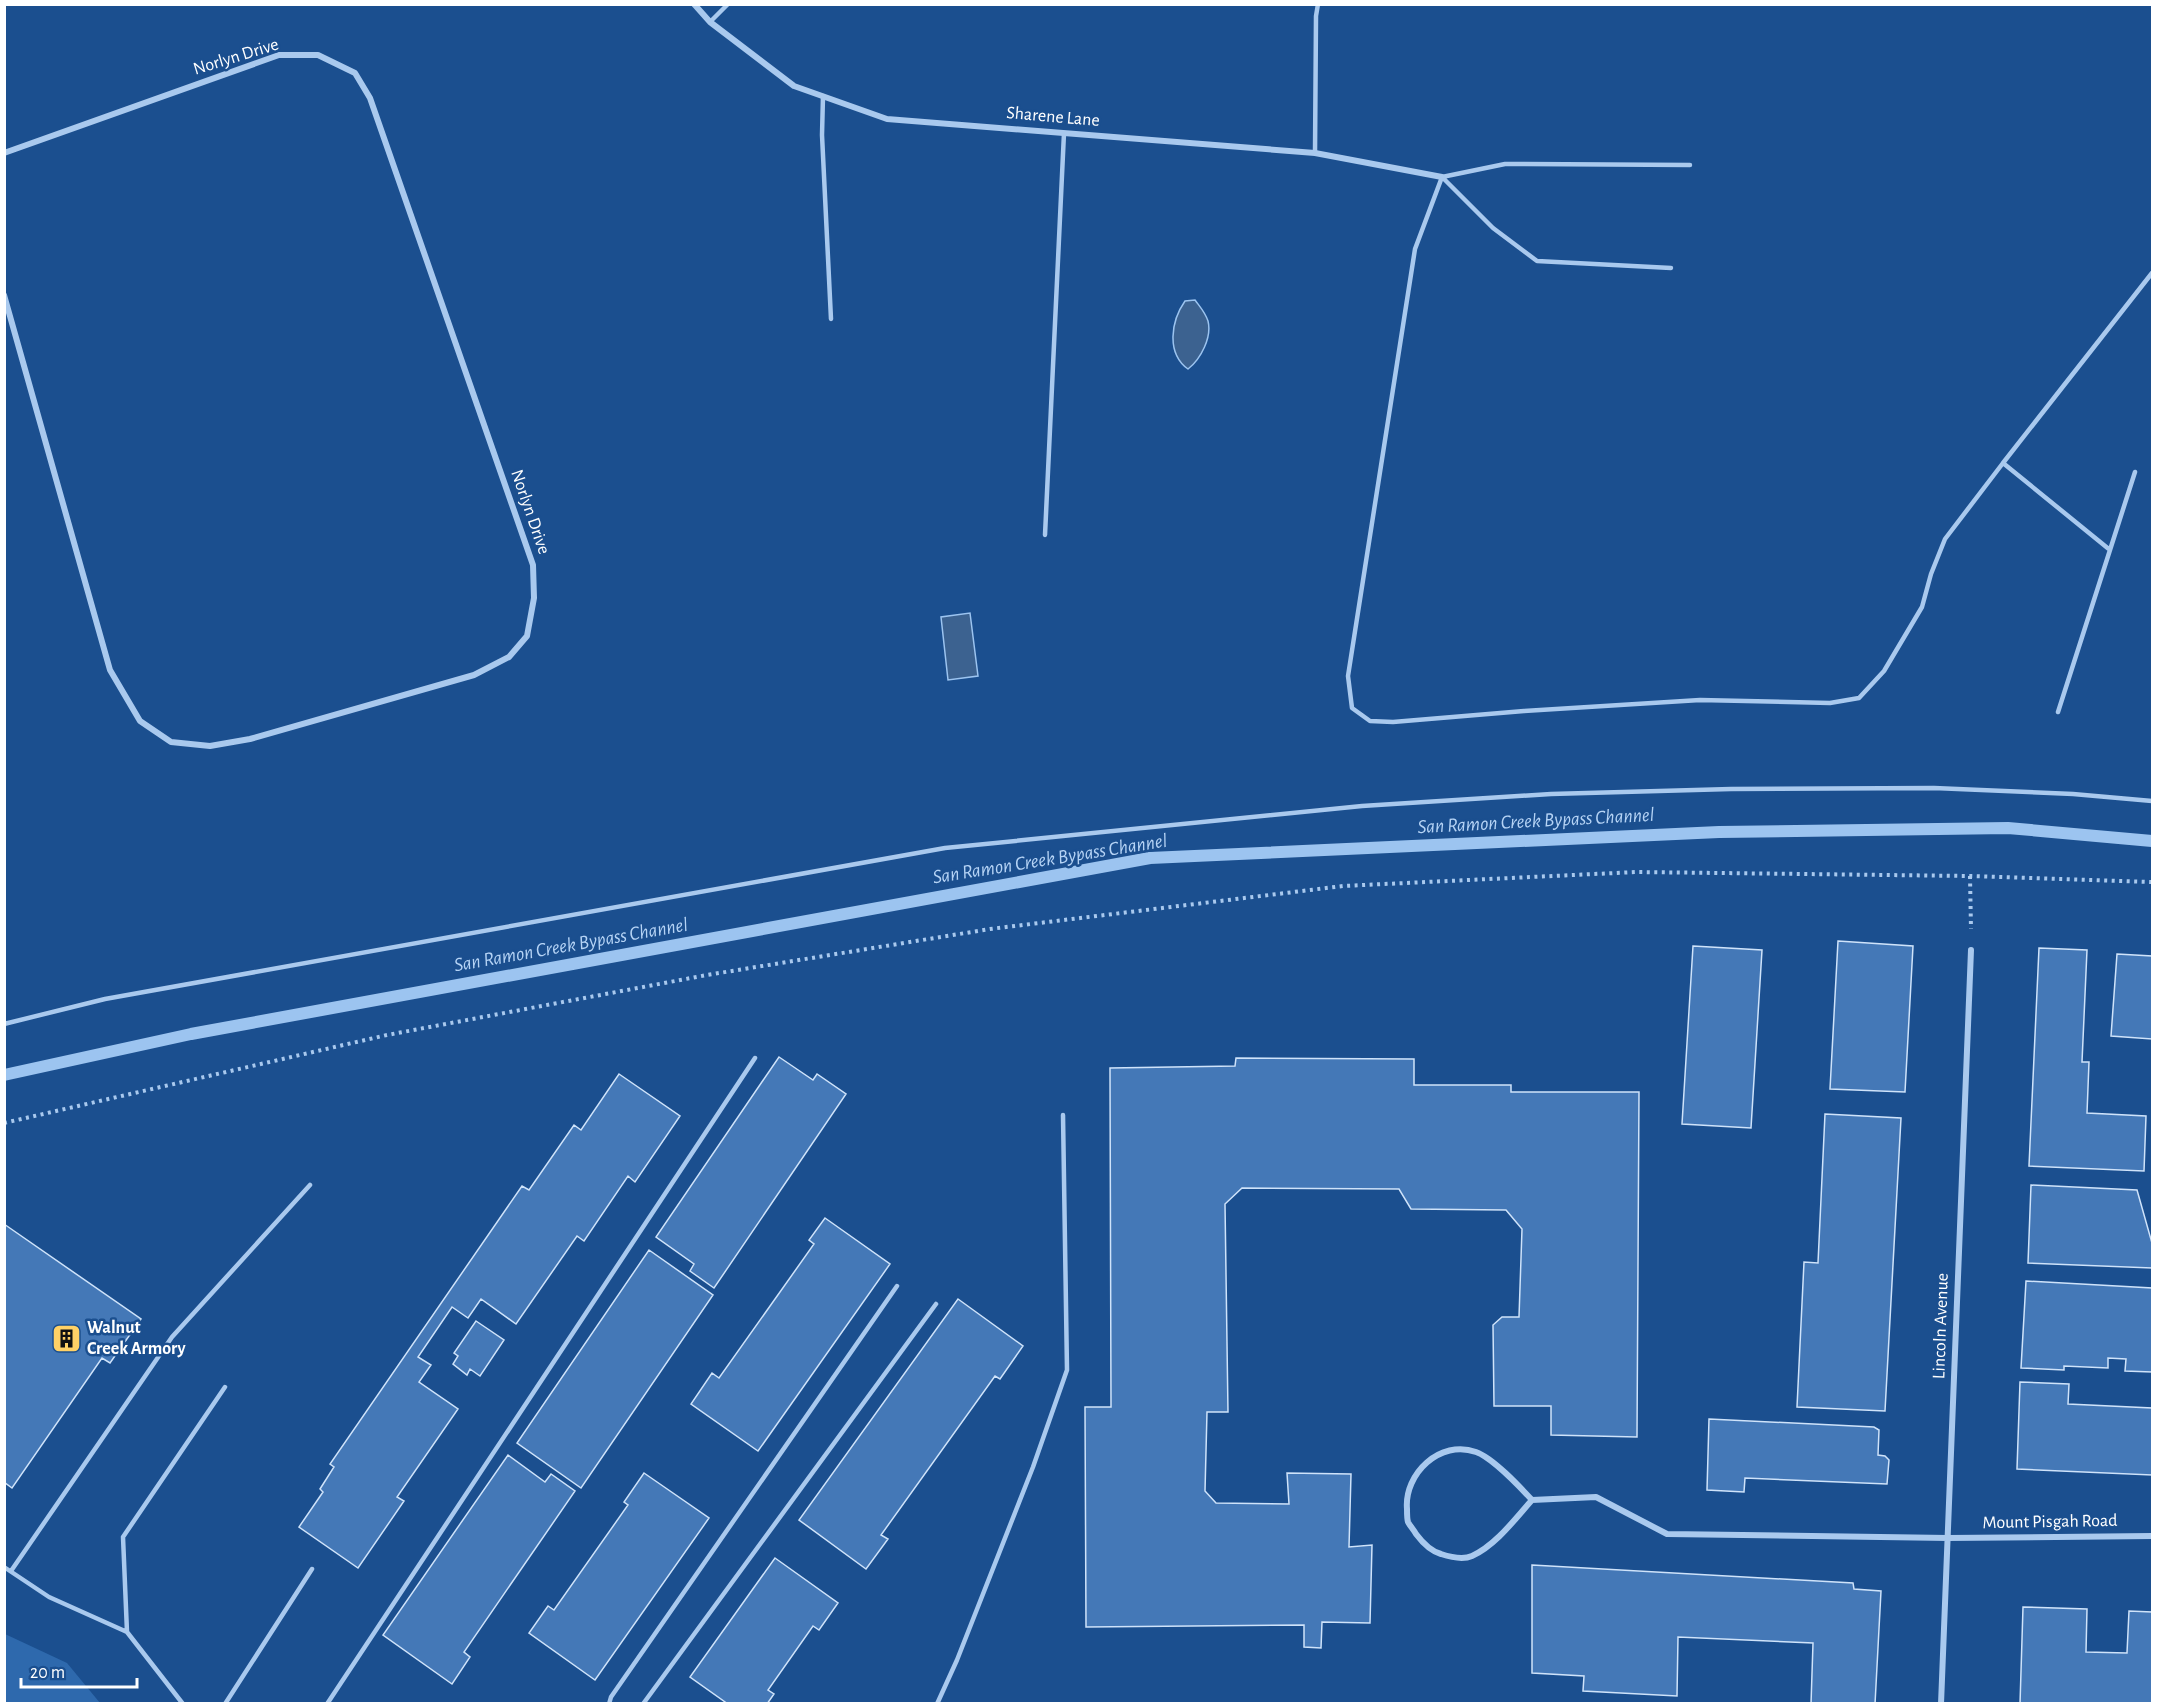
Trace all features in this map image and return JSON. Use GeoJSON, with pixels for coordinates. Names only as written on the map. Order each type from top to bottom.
{"type":"FeatureCollection","features":[{"type":"Feature","properties":{"kind":"street","name":"Sharene Lane"},"geometry":{"type":"LineString","coordinates":[[694,4],[710,22],[794,86],[887,119],[1315,153],[1442,177]]}},
{"type":"Feature","properties":{"kind":"street","name":"Norlyn Drive"},"geometry":{"type":"LineString","coordinates":[[4,153],[279,55],[318,55],[355,73],[369,98],[533,565],[534,598],[527,636],[509,657],[474,675],[250,739],[210,746],[171,742],[140,721],[110,670],[4,295]]}},
{"type":"Feature","properties":{"kind":"street","name":"Lincoln Avenue"},"geometry":{"type":"LineString","coordinates":[[1941,1704],[1971,950]]}},
{"type":"Feature","properties":{"kind":"street"},"geometry":{"type":"LineString","coordinates":[[1458,1449],[1477,1452],[1501,1470],[1532,1500],[1488,1547],[1470,1557],[1451,1558],[1437,1553],[1422,1542],[1408,1522],[1406,1499],[1411,1481],[1423,1465],[1438,1454],[1458,1449]]}},
{"type":"Feature","properties":{"kind":"street","name":"Mount Pisgah Road"},"geometry":{"type":"LineString","coordinates":[[1532,1500],[1596,1497],[1667,1534],[1948,1538],[2152,1536]]}},
{"type":"Feature","properties":{"kind":"lane"},"geometry":{"type":"LineString","coordinates":[[710,22],[728,4]]}},
{"type":"Feature","properties":{"kind":"lane"},"geometry":{"type":"LineString","coordinates":[[1315,153],[1318,4]]}},
{"type":"Feature","properties":{"kind":"lane"},"geometry":{"type":"LineString","coordinates":[[823,96],[822,135],[831,319]]}},
{"type":"Feature","properties":{"kind":"lane"},"geometry":{"type":"LineString","coordinates":[[1045,535],[1064,134]]}},
{"type":"Feature","properties":{"kind":"lane"},"geometry":{"type":"LineString","coordinates":[[1442,177],[1504,164],[1690,165]]}},
{"type":"Feature","properties":{"kind":"lane"},"geometry":{"type":"LineString","coordinates":[[1442,177],[1493,228],[1537,261],[1671,268]]}},
{"type":"Feature","properties":{"kind":"lane"},"geometry":{"type":"LineString","coordinates":[[1442,177],[1415,249],[1348,676],[1352,708],[1370,721],[1393,722],[1700,700],[1830,703],[1858,698],[1884,671],[1922,607],[1931,574],[1945,539],[2152,273]]}},
{"type":"Feature","properties":{"kind":"lane"},"geometry":{"type":"LineString","coordinates":[[2003,463],[2110,550]]}},
{"type":"Feature","properties":{"kind":"lane"},"geometry":{"type":"LineString","coordinates":[[2058,712],[2135,472]]}},
{"type":"Feature","properties":{"kind":"lane"},"geometry":{"type":"LineString","coordinates":[[4,1024],[105,999],[945,848],[1362,806],[1551,794],[1731,789],[1934,788],[2073,794],[2152,801]]}},
{"type":"Feature","properties":{"kind":"lane"},"geometry":{"type":"LineString","coordinates":[[327,1704],[755,1058]]}},
{"type":"Feature","properties":{"kind":"lane"},"geometry":{"type":"LineString","coordinates":[[937,1704],[957,1660],[1033,1467],[1067,1370],[1063,1115]]}},
{"type":"Feature","properties":{"kind":"lane"},"geometry":{"type":"LineString","coordinates":[[11,1571],[172,1337],[310,1185]]}},
{"type":"Feature","properties":{"kind":"lane"},"geometry":{"type":"LineString","coordinates":[[609,1704],[618,1687],[897,1286]]}},
{"type":"Feature","properties":{"kind":"lane"},"geometry":{"type":"LineString","coordinates":[[643,1704],[936,1304]]}},
{"type":"Feature","properties":{"kind":"lane"},"geometry":{"type":"LineString","coordinates":[[127,1632],[123,1537],[225,1387]]}},
{"type":"Feature","properties":{"kind":"lane"},"geometry":{"type":"LineString","coordinates":[[4,1567],[49,1597],[127,1632],[183,1704]]}},
{"type":"Feature","properties":{"kind":"lane"},"geometry":{"type":"LineString","coordinates":[[225,1704],[312,1569]]}},
{"type":"Feature","properties":{"kind":"path"},"geometry":{"type":"LineString","coordinates":[[4,1123],[387,1035],[707,975],[1014,926],[1343,886],[1636,872],[1970,876],[2152,882]]}},
{"type":"Feature","properties":{"kind":"path"},"geometry":{"type":"LineString","coordinates":[[1970,876],[1971,950]]}},
{"type":"Feature","properties":{"kind":"shaded area"},"geometry":{"type":"Polygon","coordinates":[[[1195,300],[1207,318],[1209,327],[1207,341],[1201,354],[1188,369],[1176,354],[1173,336],[1180,309],[1185,301],[1195,300]]]}},
{"type":"Feature","properties":{"kind":"shaded area"},"geometry":{"type":"Polygon","coordinates":[[[970,613],[978,676],[948,680],[941,617],[970,613]]]}},
{"type":"Feature","properties":{"kind":"shaded area"},"geometry":{"type":"Polygon","coordinates":[[[5,1634],[67,1663],[100,1703],[5,1703],[5,1634]]]}},
{"type":"Feature","properties":{"kind":"building"},"geometry":{"type":"Polygon","coordinates":[[[1838,941],[1913,946],[1905,1092],[1830,1089],[1838,941]]]}},
{"type":"Feature","properties":{"kind":"building"},"geometry":{"type":"Polygon","coordinates":[[[1693,946],[1762,950],[1751,1128],[1682,1124],[1693,946]]]}},
{"type":"Feature","properties":{"kind":"building"},"geometry":{"type":"Polygon","coordinates":[[[2039,948],[2087,950],[2082,1062],[2089,1062],[2087,1113],[2146,1116],[2144,1171],[2029,1166],[2039,948]]]}},
{"type":"Feature","properties":{"kind":"building"},"geometry":{"type":"Polygon","coordinates":[[[2117,954],[2152,956],[2152,1039],[2111,1036],[2117,954]]]}},
{"type":"Feature","properties":{"kind":"building"},"geometry":{"type":"Polygon","coordinates":[[[779,1057],[813,1080],[817,1074],[846,1094],[714,1288],[690,1271],[694,1264],[656,1237],[779,1057]]]}},
{"type":"Feature","properties":{"kind":"building"},"geometry":{"type":"Polygon","coordinates":[[[1236,1058],[1414,1059],[1414,1085],[1511,1085],[1511,1092],[1639,1092],[1637,1437],[1551,1435],[1551,1406],[1494,1406],[1493,1325],[1502,1317],[1519,1317],[1522,1229],[1506,1210],[1411,1209],[1399,1189],[1242,1188],[1225,1204],[1228,1412],[1207,1412],[1205,1491],[1216,1503],[1289,1504],[1287,1473],[1351,1474],[1349,1547],[1372,1545],[1370,1623],[1322,1622],[1321,1648],[1304,1647],[1304,1625],[1086,1627],[1085,1407],[1111,1407],[1110,1068],[1235,1066],[1236,1058]]]}},
{"type":"Feature","properties":{"kind":"building"},"geometry":{"type":"Polygon","coordinates":[[[619,1074],[680,1116],[635,1182],[628,1176],[584,1241],[577,1236],[516,1324],[481,1299],[468,1318],[452,1307],[418,1357],[431,1365],[419,1382],[458,1409],[397,1497],[404,1501],[358,1568],[299,1527],[323,1492],[320,1489],[334,1467],[330,1464],[522,1186],[529,1190],[574,1125],[581,1130],[619,1074]]]}},
{"type":"Feature","properties":{"kind":"building"},"geometry":{"type":"Polygon","coordinates":[[[1825,1114],[1901,1118],[1885,1411],[1797,1407],[1804,1262],[1818,1263],[1825,1114]]]}},
{"type":"Feature","properties":{"kind":"building"},"geometry":{"type":"Polygon","coordinates":[[[2031,1185],[2137,1190],[2152,1243],[2152,1268],[2028,1263],[2031,1185]]]}},
{"type":"Feature","properties":{"kind":"building"},"geometry":{"type":"Polygon","coordinates":[[[825,1218],[890,1264],[758,1451],[691,1404],[712,1373],[719,1378],[814,1244],[809,1240],[825,1218]]]}},
{"type":"Feature","properties":{"kind":"building","name":"Walnut Creek Armory"},"geometry":{"type":"Polygon","coordinates":[[[4,1224],[141,1319],[110,1363],[102,1358],[12,1488],[4,1482],[4,1224]]]}},
{"type":"Feature","properties":{"kind":"building"},"geometry":{"type":"Polygon","coordinates":[[[649,1250],[713,1295],[581,1488],[517,1443],[649,1250]]]}},
{"type":"Feature","properties":{"kind":"building"},"geometry":{"type":"Polygon","coordinates":[[[2026,1281],[2152,1288],[2152,1372],[2125,1371],[2126,1359],[2108,1358],[2108,1368],[2064,1366],[2064,1370],[2021,1368],[2026,1281]]]}},
{"type":"Feature","properties":{"kind":"building"},"geometry":{"type":"Polygon","coordinates":[[[958,1299],[1023,1346],[1000,1379],[995,1376],[881,1535],[888,1539],[866,1569],[799,1520],[958,1299]]]}},
{"type":"Feature","properties":{"kind":"building"},"geometry":{"type":"Polygon","coordinates":[[[476,1321],[504,1340],[480,1376],[470,1369],[467,1375],[453,1364],[458,1356],[454,1353],[476,1321]]]}},
{"type":"Feature","properties":{"kind":"building"},"geometry":{"type":"Polygon","coordinates":[[[2020,1382],[2069,1384],[2068,1404],[2152,1408],[2152,1475],[2017,1469],[2020,1382]]]}},
{"type":"Feature","properties":{"kind":"building"},"geometry":{"type":"Polygon","coordinates":[[[1709,1419],[1874,1427],[1879,1430],[1878,1455],[1885,1456],[1889,1460],[1887,1484],[1745,1478],[1744,1492],[1707,1490],[1709,1419]]]}},
{"type":"Feature","properties":{"kind":"building"},"geometry":{"type":"Polygon","coordinates":[[[508,1455],[545,1482],[551,1474],[575,1491],[464,1652],[470,1657],[452,1684],[383,1635],[508,1455]]]}},
{"type":"Feature","properties":{"kind":"building"},"geometry":{"type":"Polygon","coordinates":[[[644,1473],[709,1518],[595,1680],[529,1633],[548,1606],[554,1610],[628,1505],[624,1502],[644,1473]]]}},
{"type":"Feature","properties":{"kind":"building"},"geometry":{"type":"Polygon","coordinates":[[[775,1558],[838,1603],[819,1630],[813,1626],[768,1690],[774,1694],[767,1704],[728,1704],[690,1677],[775,1558]]]}},
{"type":"Feature","properties":{"kind":"building"},"geometry":{"type":"Polygon","coordinates":[[[1532,1565],[1853,1583],[1854,1589],[1881,1591],[1875,1704],[1811,1704],[1813,1643],[1678,1637],[1677,1696],[1583,1691],[1584,1676],[1532,1673],[1532,1565]]]}},
{"type":"Feature","properties":{"kind":"building"},"geometry":{"type":"Polygon","coordinates":[[[2023,1607],[2087,1609],[2086,1652],[2127,1653],[2129,1611],[2152,1612],[2152,1704],[2020,1704],[2023,1607]]]}},
{"type":"Feature","properties":{"kind":"waterway","name":"San Ramon Creek Bypass Channel"},"geometry":{"type":"LineString","coordinates":[[4,1075],[191,1034],[1150,858],[1719,832],[2008,828],[2152,841]]}},
{"type":"Feature","properties":{"kind":"place","name":"Walnut Creek Armory"},"geometry":{"type":"Point","coordinates":[66,1338]}}]}
